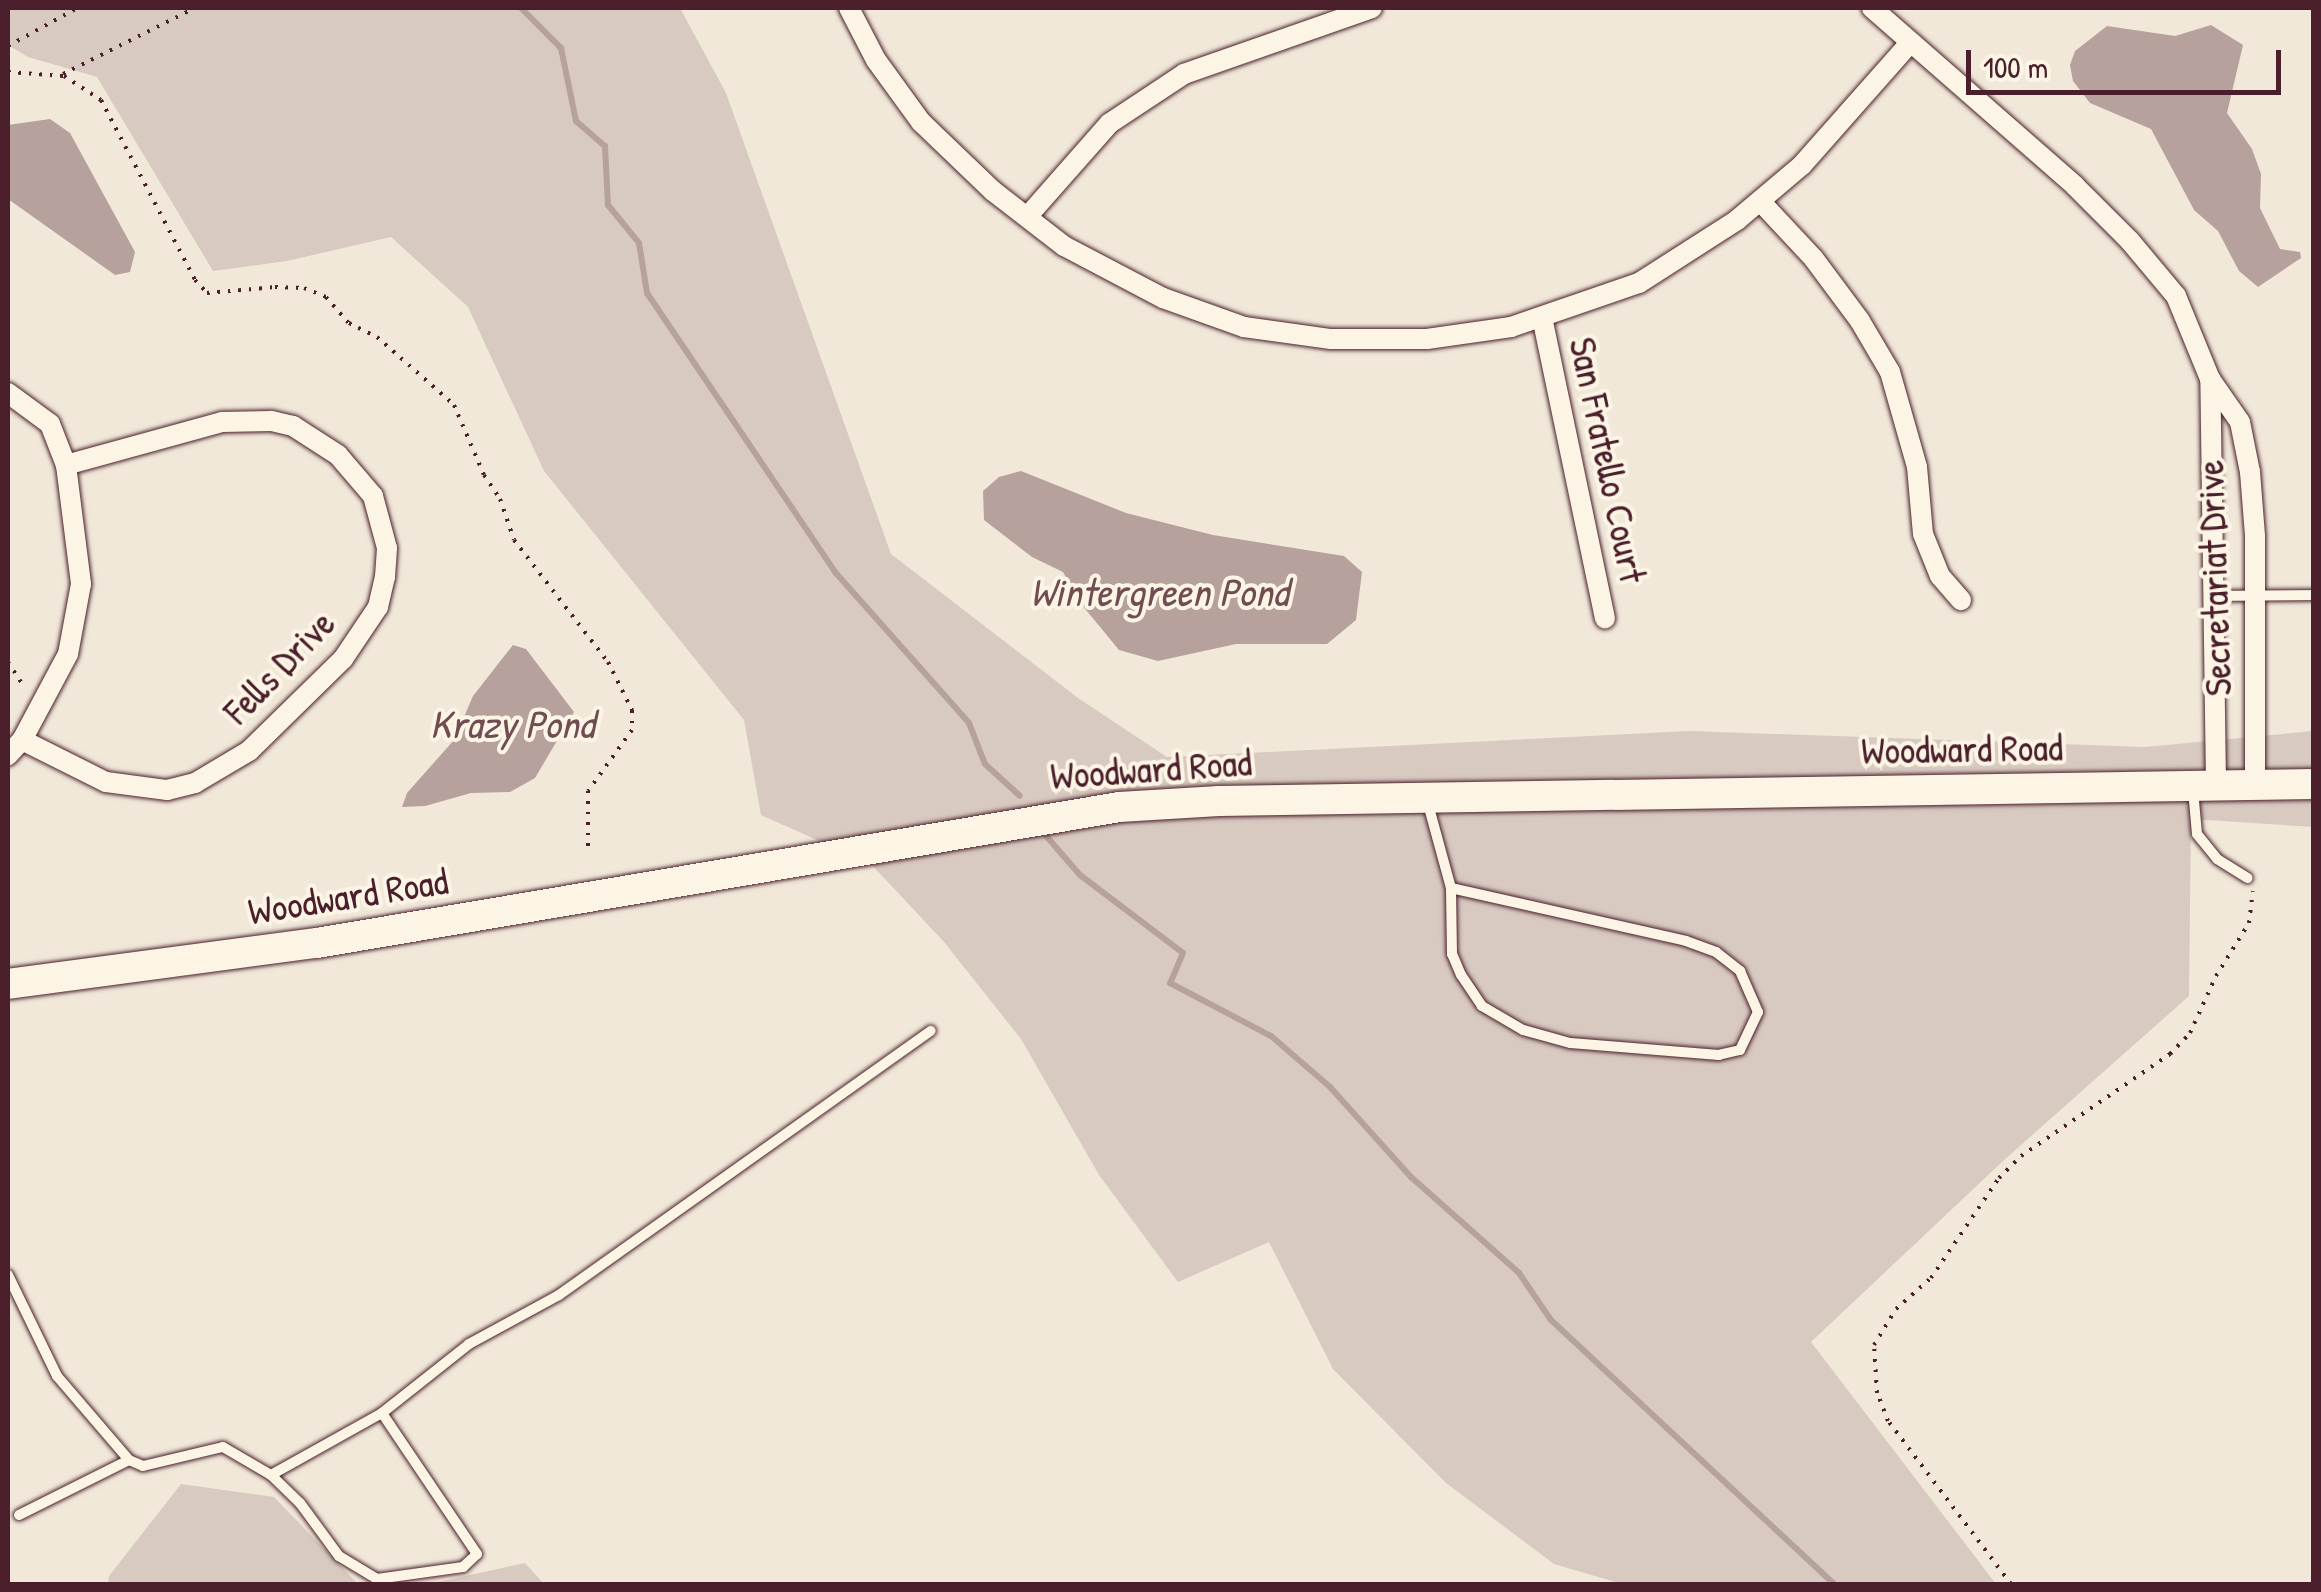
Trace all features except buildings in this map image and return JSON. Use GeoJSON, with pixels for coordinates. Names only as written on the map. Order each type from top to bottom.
{"type":"FeatureCollection","features":[{"type":"Feature","properties":{"kind":"street"},"geometry":{"type":"LineString","coordinates":[[850,8],[876,60],[921,122],[1027,218],[1064,246],[1123,280],[1244,327],[1330,338],[1427,339],[1511,327],[1640,283],[1693,252],[1802,165],[1912,42]]}},
{"type":"Feature","properties":{"kind":"street"},"geometry":{"type":"LineString","coordinates":[[1027,218],[1110,124],[1170,82],[1241,50],[1372,8]]}},
{"type":"Feature","properties":{"kind":"street","name":"Secretariat Drive"},"geometry":{"type":"LineString","coordinates":[[1872,8],[2075,186],[2130,242],[2176,296],[2210,379],[2240,422],[2255,536],[2252,596],[2256,784]]}},
{"type":"Feature","properties":{"kind":"street"},"geometry":{"type":"LineString","coordinates":[[1760,201],[1814,259],[1860,320],[1890,372],[1917,467],[1923,534],[1940,576],[1961,600]]}},
{"type":"Feature","properties":{"kind":"street","name":"San Fratello Court"},"geometry":{"type":"LineString","coordinates":[[1542,317],[1606,618]]}},
{"type":"Feature","properties":{"kind":"street","name":"Secretariat Drive"},"geometry":{"type":"LineString","coordinates":[[2204,784],[2215,596],[2210,379]]}},
{"type":"Feature","properties":{"kind":"street"},"geometry":{"type":"LineString","coordinates":[[8,394],[50,424],[66,465],[81,584],[68,654],[15,748]]}},
{"type":"Feature","properties":{"kind":"street","name":"Fells Drive"},"geometry":{"type":"LineString","coordinates":[[15,748],[106,782],[167,790],[195,783],[249,751],[342,659],[378,607],[384,577],[387,548],[374,496],[338,454],[293,426],[271,421],[222,422],[66,465]]}},
{"type":"Feature","properties":{"kind":"street","name":"Woodward Road"},"geometry":{"type":"LineString","coordinates":[[8,984],[317,942],[1102,809],[1219,801],[2314,784]]}},
{"type":"Feature","properties":{"kind":"lane"},"geometry":{"type":"LineString","coordinates":[[2215,596],[2314,595]]}},
{"type":"Feature","properties":{"kind":"lane"},"geometry":{"type":"LineString","coordinates":[[2204,784],[2197,834],[2217,859],[2248,878]]}},
{"type":"Feature","properties":{"kind":"lane"},"geometry":{"type":"LineString","coordinates":[[1426,798],[1451,888],[1452,954],[1482,1006],[1522,1030],[1570,1043],[1719,1054],[1740,1050],[1758,1012],[1740,972],[1716,952],[1686,941],[1451,888]]}},
{"type":"Feature","properties":{"kind":"lane"},"geometry":{"type":"LineString","coordinates":[[270,1475],[382,1413],[468,1344],[559,1295],[931,1031]]}},
{"type":"Feature","properties":{"kind":"lane"},"geometry":{"type":"LineString","coordinates":[[8,1275],[57,1376],[129,1460],[142,1466],[223,1448],[270,1475],[300,1503],[339,1556],[378,1580],[463,1568],[476,1554],[382,1413]]}},
{"type":"Feature","properties":{"kind":"lane"},"geometry":{"type":"LineString","coordinates":[[19,1515],[129,1460]]}},
{"type":"Feature","properties":{"kind":"path"},"geometry":{"type":"LineString","coordinates":[[8,46],[77,8]]}},
{"type":"Feature","properties":{"kind":"path"},"geometry":{"type":"LineString","coordinates":[[59,76],[195,8]]}},
{"type":"Feature","properties":{"kind":"path"},"geometry":{"type":"LineString","coordinates":[[8,72],[59,76],[77,82],[101,100],[195,280],[208,293],[275,286],[304,288],[326,297],[349,324],[377,337],[454,405],[484,475],[500,498],[514,540],[608,662],[632,710],[632,730],[588,791],[588,848]]}},
{"type":"Feature","properties":{"kind":"path"},"geometry":{"type":"LineString","coordinates":[[8,662],[22,686],[42,705]]}},
{"type":"Feature","properties":{"kind":"path"},"geometry":{"type":"LineString","coordinates":[[2011,1584],[1888,1421],[1877,1393],[1874,1345],[1896,1309],[1940,1266],[1999,1178],[2021,1156],[2170,1054],[2190,1033],[2216,976],[2250,923],[2254,894],[2248,878]]}},
{"type":"Feature","properties":{"kind":"shaded area"},"geometry":{"type":"Polygon","coordinates":[[[8,8],[680,8],[726,93],[891,554],[1078,698],[1167,757],[1690,731],[2145,747],[2313,731],[2313,827],[2191,819],[2189,996],[2002,1162],[1811,1342],[1996,1584],[1622,1584],[1554,1564],[1446,1483],[1333,1369],[1269,1242],[1178,1282],[1099,1175],[1021,1039],[944,942],[871,864],[761,815],[744,720],[544,471],[468,307],[391,237],[287,261],[213,271],[97,77],[28,57],[8,45],[8,8]]]}},
{"type":"Feature","properties":{"kind":"shaded area"},"geometry":{"type":"Polygon","coordinates":[[[181,1484],[274,1497],[358,1584],[108,1584],[109,1576],[181,1484]]]}},
{"type":"Feature","properties":{"kind":"shaded area"},"geometry":{"type":"Polygon","coordinates":[[[525,1563],[544,1584],[429,1584],[525,1563]]]}},
{"type":"Feature","properties":{"kind":"water"},"geometry":{"type":"Polygon","coordinates":[[[2211,25],[2243,45],[2227,113],[2252,149],[2261,174],[2260,208],[2280,249],[2300,252],[2301,258],[2258,287],[2239,271],[2218,231],[2194,210],[2151,129],[2090,103],[2073,81],[2070,65],[2075,51],[2107,26],[2175,36],[2211,25]]]}},
{"type":"Feature","properties":{"kind":"water"},"geometry":{"type":"Polygon","coordinates":[[[50,119],[70,133],[135,252],[130,272],[115,275],[8,199],[8,125],[50,119]]]}},
{"type":"Feature","properties":{"kind":"water","name":"Wintergreen Pond"},"geometry":{"type":"Polygon","coordinates":[[[1021,471],[1126,513],[1213,535],[1344,556],[1362,572],[1356,620],[1327,644],[1236,644],[1158,661],[1119,650],[1082,605],[1063,572],[1032,557],[984,520],[983,491],[999,477],[1021,471]]]}},
{"type":"Feature","properties":{"kind":"water","name":"Krazy Pond"},"geometry":{"type":"Polygon","coordinates":[[[513,645],[526,649],[574,712],[535,778],[510,792],[471,793],[425,806],[402,807],[407,793],[454,740],[473,696],[513,645]]]}},
{"type":"Feature","properties":{"kind":"waterway"},"geometry":{"type":"LineString","coordinates":[[521,8],[561,48],[576,121],[605,146],[608,205],[639,243],[647,293],[835,572],[969,723],[985,764],[1020,796]]}},
{"type":"Feature","properties":{"kind":"waterway"},"geometry":{"type":"LineString","coordinates":[[1047,837],[1080,875],[1183,953],[1170,983],[1271,1036],[1330,1087],[1411,1177],[1519,1273],[1551,1320],[1834,1584]]}}]}
